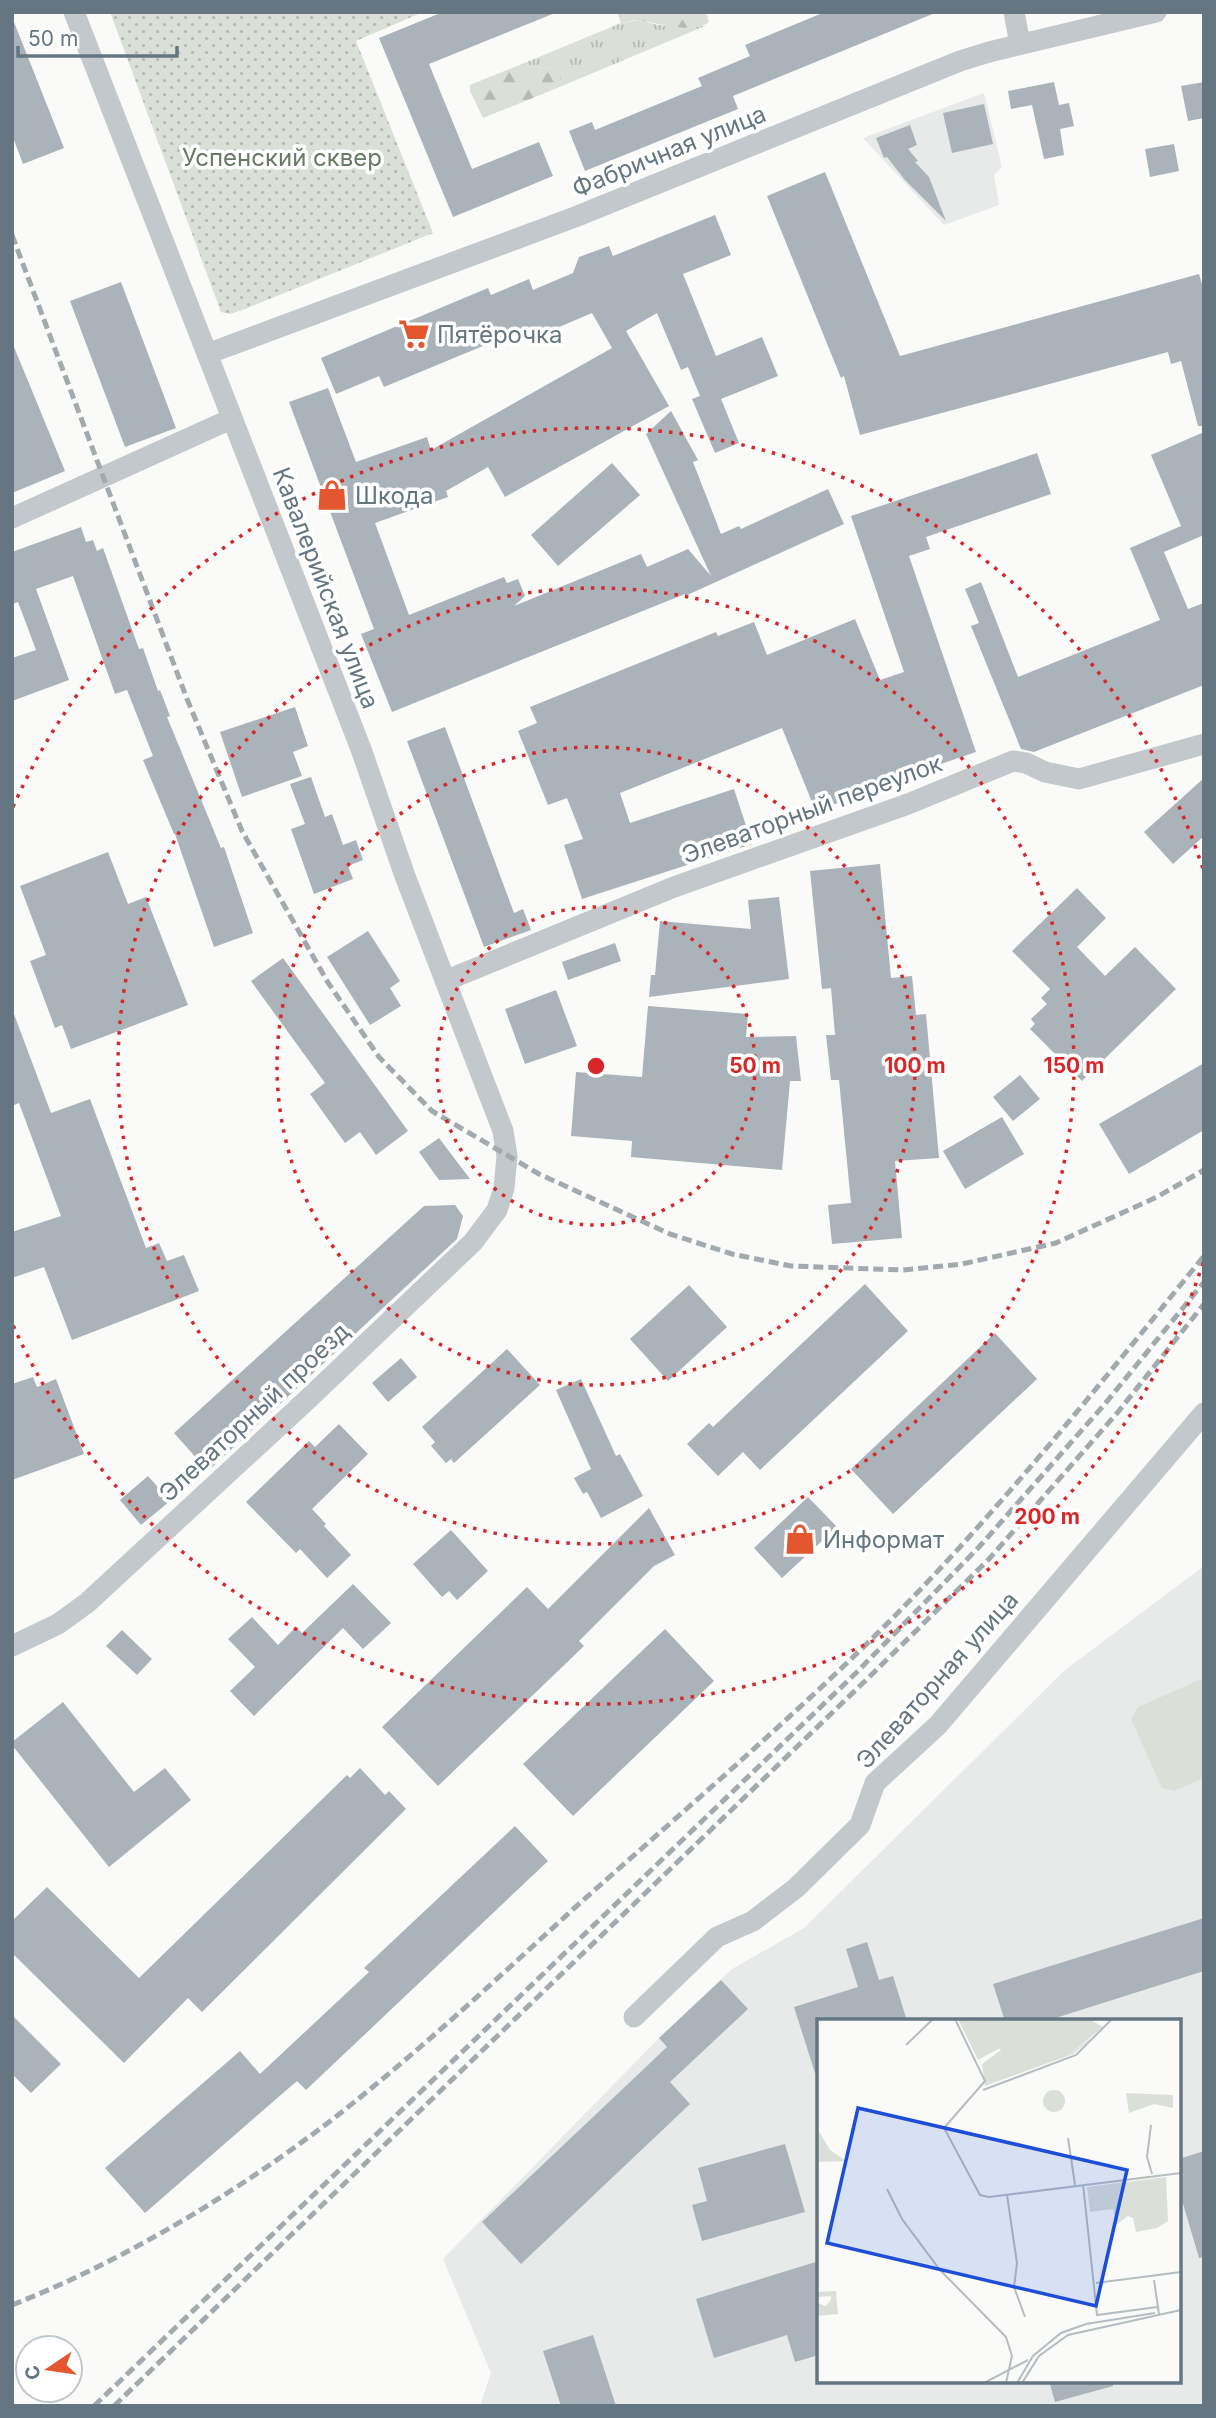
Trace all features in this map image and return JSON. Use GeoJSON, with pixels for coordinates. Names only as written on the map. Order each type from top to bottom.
{"type":"FeatureCollection","features":[{"type":"Feature","properties":{"kind":"street","name":"Кавалерийская улица"},"geometry":{"type":"LineString","coordinates":[[74,12],[361,748],[445,981],[503,1131],[507,1156],[504,1188]]}},
{"type":"Feature","properties":{"kind":"street"},"geometry":{"type":"LineString","coordinates":[[1014,12],[1020,44]]}},
{"type":"Feature","properties":{"kind":"street","name":"Фабричная улица"},"geometry":{"type":"LineString","coordinates":[[207,354],[593,210],[960,61],[1156,12]]}},
{"type":"Feature","properties":{"kind":"street"},"geometry":{"type":"LineString","coordinates":[[12,518],[232,419]]}},
{"type":"Feature","properties":{"kind":"street","name":"Элеваторный переулок"},"geometry":{"type":"LineString","coordinates":[[445,981],[674,887],[908,804],[1013,761],[1026,763],[1045,772],[1079,779],[1204,744]]}},
{"type":"Feature","properties":{"kind":"street","name":"Элеваторный проезд"},"geometry":{"type":"LineString","coordinates":[[12,1646],[58,1624],[88,1603],[308,1399],[473,1242],[497,1210],[504,1188]]}},
{"type":"Feature","properties":{"kind":"street","name":"Элеваторная улица"},"geometry":{"type":"LineString","coordinates":[[634,2017],[717,1937],[753,1921],[796,1888],[860,1825],[875,1783],[938,1725],[1204,1413]]}},
{"type":"Feature","properties":{"kind":"shaded area"},"geometry":{"type":"Polygon","coordinates":[[[984,93],[1002,167],[994,175],[999,205],[944,225],[863,138],[984,93]]]}},
{"type":"Feature","properties":{"kind":"shaded area"},"geometry":{"type":"Polygon","coordinates":[[[1204,1566],[1204,2406],[480,2406],[491,2373],[443,2259],[659,2038],[732,1969],[804,1928],[1065,1670],[1204,1566]]]}},
{"type":"Feature","properties":{"kind":"green space","name":"Успенский сквер"},"geometry":{"type":"Polygon","coordinates":[[[110,12],[423,12],[356,41],[433,233],[245,309],[230,314],[221,312],[110,12]]]}},
{"type":"Feature","properties":{"kind":"green space"},"geometry":{"type":"Polygon","coordinates":[[[617,12],[706,12],[709,22],[703,26],[686,28],[640,20],[621,23],[617,12]]]}},
{"type":"Feature","properties":{"kind":"green space"},"geometry":{"type":"Polygon","coordinates":[[[640,20],[664,26],[705,26],[550,91],[560,81],[550,67],[536,68],[522,64],[621,23],[640,20]]]}},
{"type":"Feature","properties":{"kind":"green space"},"geometry":{"type":"Polygon","coordinates":[[[522,64],[536,68],[550,67],[560,75],[560,81],[550,91],[483,118],[470,91],[470,85],[522,64]]]}},
{"type":"Feature","properties":{"kind":"green space"},"geometry":{"type":"Polygon","coordinates":[[[1204,1678],[1204,1778],[1174,1791],[1162,1788],[1131,1719],[1138,1707],[1204,1678]]]}},
{"type":"Feature","properties":{"kind":"building"},"geometry":{"type":"Polygon","coordinates":[[[443,12],[555,13],[429,64],[472,169],[539,142],[553,176],[453,217],[379,38],[443,12]]]}},
{"type":"Feature","properties":{"kind":"building"},"geometry":{"type":"Polygon","coordinates":[[[825,12],[935,13],[733,96],[738,109],[585,171],[569,131],[592,122],[595,130],[702,86],[698,78],[750,56],[745,45],[825,12]]]}},
{"type":"Feature","properties":{"kind":"building"},"geometry":{"type":"Polygon","coordinates":[[[12,17],[64,148],[23,164],[12,135],[12,17]]]}},
{"type":"Feature","properties":{"kind":"building"},"geometry":{"type":"Polygon","coordinates":[[[1054,82],[1059,105],[1069,103],[1074,126],[1060,129],[1064,155],[1044,159],[1032,105],[1011,109],[1008,91],[1054,82]]]}},
{"type":"Feature","properties":{"kind":"building"},"geometry":{"type":"Polygon","coordinates":[[[1204,82],[1204,118],[1188,121],[1181,86],[1204,82]]]}},
{"type":"Feature","properties":{"kind":"building"},"geometry":{"type":"Polygon","coordinates":[[[984,104],[993,144],[952,153],[943,113],[984,104]]]}},
{"type":"Feature","properties":{"kind":"building"},"geometry":{"type":"Polygon","coordinates":[[[910,125],[917,145],[908,149],[918,161],[915,162],[929,177],[946,221],[905,180],[887,157],[884,158],[876,138],[910,125]]]}},
{"type":"Feature","properties":{"kind":"building"},"geometry":{"type":"Polygon","coordinates":[[[1174,144],[1179,171],[1150,177],[1145,149],[1174,144]]]}},
{"type":"Feature","properties":{"kind":"building"},"geometry":{"type":"Polygon","coordinates":[[[825,172],[900,356],[1199,274],[1204,291],[1204,426],[1198,426],[1181,361],[1171,364],[1168,352],[860,435],[844,376],[841,378],[767,196],[825,172]]]}},
{"type":"Feature","properties":{"kind":"building"},"geometry":{"type":"Polygon","coordinates":[[[715,215],[731,255],[683,274],[716,356],[762,337],[778,376],[721,399],[739,443],[715,453],[692,399],[700,396],[688,367],[681,370],[657,313],[626,331],[669,406],[505,497],[488,467],[446,491],[448,497],[375,523],[409,615],[504,577],[507,583],[518,579],[525,596],[514,606],[641,554],[647,567],[688,549],[711,576],[646,434],[671,411],[698,460],[693,462],[721,534],[739,526],[741,529],[828,489],[844,524],[685,596],[392,712],[361,634],[374,629],[289,402],[328,388],[356,462],[427,437],[431,450],[612,348],[592,313],[531,339],[526,328],[384,387],[379,376],[336,394],[321,358],[488,288],[491,295],[529,279],[533,290],[573,273],[579,257],[609,246],[613,256],[715,215]]]}},
{"type":"Feature","properties":{"kind":"building"},"geometry":{"type":"Polygon","coordinates":[[[121,282],[176,428],[125,447],[70,301],[121,282]]]}},
{"type":"Feature","properties":{"kind":"building"},"geometry":{"type":"Polygon","coordinates":[[[12,342],[65,471],[12,493],[12,342]]]}},
{"type":"Feature","properties":{"kind":"building"},"geometry":{"type":"Polygon","coordinates":[[[1204,432],[1204,535],[1164,552],[1188,609],[1204,603],[1204,685],[1034,752],[1021,749],[971,626],[979,623],[965,589],[981,582],[1018,677],[1160,620],[1130,548],[1181,526],[1151,455],[1204,432]]]}},
{"type":"Feature","properties":{"kind":"building"},"geometry":{"type":"Polygon","coordinates":[[[1037,453],[1051,494],[926,537],[930,549],[909,556],[976,752],[935,766],[934,763],[816,812],[782,728],[620,793],[630,823],[734,789],[752,844],[582,899],[564,845],[583,839],[567,798],[548,805],[518,731],[537,723],[530,707],[716,632],[718,636],[754,622],[767,655],[855,619],[880,680],[904,672],[851,516],[1037,453]]]}},
{"type":"Feature","properties":{"kind":"building"},"geometry":{"type":"Polygon","coordinates":[[[612,463],[640,495],[558,566],[531,535],[612,463]]]}},
{"type":"Feature","properties":{"kind":"building"},"geometry":{"type":"Polygon","coordinates":[[[81,527],[86,542],[93,540],[97,551],[103,548],[139,649],[143,648],[170,716],[167,717],[221,848],[224,847],[253,933],[214,947],[175,834],[143,760],[153,756],[127,690],[115,694],[73,576],[36,589],[69,680],[12,701],[12,658],[36,650],[18,602],[12,604],[12,552],[81,527]]]}},
{"type":"Feature","properties":{"kind":"building"},"geometry":{"type":"Polygon","coordinates":[[[295,707],[308,746],[293,752],[302,776],[242,797],[220,732],[295,707]]]}},
{"type":"Feature","properties":{"kind":"building"},"geometry":{"type":"Polygon","coordinates":[[[445,727],[514,913],[523,909],[531,930],[484,947],[407,741],[445,727]]]}},
{"type":"Feature","properties":{"kind":"building"},"geometry":{"type":"Polygon","coordinates":[[[311,777],[325,817],[332,814],[343,845],[356,840],[363,860],[348,866],[353,879],[314,894],[291,829],[305,824],[290,784],[311,777]]]}},
{"type":"Feature","properties":{"kind":"building"},"geometry":{"type":"Polygon","coordinates":[[[1204,778],[1204,836],[1173,864],[1144,832],[1204,778]]]}},
{"type":"Feature","properties":{"kind":"building"},"geometry":{"type":"Polygon","coordinates":[[[108,852],[128,904],[146,897],[188,1005],[71,1049],[62,1025],[55,1028],[30,961],[46,955],[20,886],[108,852]]]}},
{"type":"Feature","properties":{"kind":"building"},"geometry":{"type":"Polygon","coordinates":[[[880,864],[891,978],[912,976],[916,1015],[926,1014],[939,1158],[895,1161],[902,1238],[832,1244],[828,1205],[851,1203],[839,1080],[831,1080],[826,1035],[835,1035],[831,988],[822,989],[810,871],[880,864]]]}},
{"type":"Feature","properties":{"kind":"building"},"geometry":{"type":"Polygon","coordinates":[[[1077,888],[1106,918],[1077,947],[1105,976],[1135,947],[1176,989],[1082,1081],[1030,1029],[1035,1024],[1031,1019],[1047,1004],[1041,998],[1050,989],[1012,951],[1077,888]]]}},
{"type":"Feature","properties":{"kind":"building"},"geometry":{"type":"Polygon","coordinates":[[[779,897],[789,979],[649,997],[651,975],[655,975],[660,921],[751,929],[748,900],[779,897]]]}},
{"type":"Feature","properties":{"kind":"building"},"geometry":{"type":"Polygon","coordinates":[[[368,931],[400,981],[390,988],[401,1006],[370,1025],[327,957],[368,931]]]}},
{"type":"Feature","properties":{"kind":"building"},"geometry":{"type":"Polygon","coordinates":[[[615,943],[621,961],[568,980],[562,962],[615,943]]]}},
{"type":"Feature","properties":{"kind":"building"},"geometry":{"type":"Polygon","coordinates":[[[283,958],[408,1131],[376,1155],[360,1132],[345,1143],[310,1094],[325,1083],[251,981],[283,958]]]}},
{"type":"Feature","properties":{"kind":"building"},"geometry":{"type":"Polygon","coordinates":[[[556,990],[577,1046],[525,1064],[505,1009],[556,990]]]}},
{"type":"Feature","properties":{"kind":"building"},"geometry":{"type":"Polygon","coordinates":[[[648,1006],[748,1014],[746,1037],[796,1036],[801,1081],[790,1081],[782,1170],[631,1157],[632,1141],[571,1136],[576,1072],[642,1077],[648,1006]]]}},
{"type":"Feature","properties":{"kind":"building"},"geometry":{"type":"Polygon","coordinates":[[[12,1014],[51,1113],[90,1099],[146,1248],[159,1243],[167,1261],[184,1255],[199,1291],[72,1340],[44,1267],[12,1278],[12,1232],[61,1216],[19,1103],[12,1106],[12,1014]]]}},
{"type":"Feature","properties":{"kind":"building"},"geometry":{"type":"Polygon","coordinates":[[[1204,1063],[1204,1130],[1129,1174],[1099,1124],[1204,1063]]]}},
{"type":"Feature","properties":{"kind":"building"},"geometry":{"type":"Polygon","coordinates":[[[1020,1075],[1040,1099],[1013,1121],[993,1097],[1020,1075]]]}},
{"type":"Feature","properties":{"kind":"building"},"geometry":{"type":"Polygon","coordinates":[[[1002,1117],[1024,1154],[965,1189],[943,1151],[1002,1117]]]}},
{"type":"Feature","properties":{"kind":"building"},"geometry":{"type":"Polygon","coordinates":[[[439,1138],[470,1179],[439,1180],[419,1152],[439,1138]]]}},
{"type":"Feature","properties":{"kind":"building"},"geometry":{"type":"Polygon","coordinates":[[[455,1205],[463,1216],[457,1239],[208,1471],[174,1433],[424,1206],[455,1205]]]}},
{"type":"Feature","properties":{"kind":"building"},"geometry":{"type":"Polygon","coordinates":[[[865,1284],[908,1331],[760,1470],[743,1452],[718,1476],[687,1444],[709,1423],[713,1427],[865,1284]]]}},
{"type":"Feature","properties":{"kind":"building"},"geometry":{"type":"Polygon","coordinates":[[[689,1285],[727,1327],[668,1381],[630,1339],[689,1285]]]}},
{"type":"Feature","properties":{"kind":"building"},"geometry":{"type":"Polygon","coordinates":[[[995,1333],[1037,1379],[893,1514],[851,1469],[995,1333]]]}},
{"type":"Feature","properties":{"kind":"building"},"geometry":{"type":"Polygon","coordinates":[[[507,1349],[540,1385],[454,1463],[451,1459],[446,1463],[431,1446],[435,1442],[422,1427],[507,1349]]]}},
{"type":"Feature","properties":{"kind":"building"},"geometry":{"type":"Polygon","coordinates":[[[401,1358],[417,1377],[388,1402],[372,1383],[401,1358]]]}},
{"type":"Feature","properties":{"kind":"building"},"geometry":{"type":"Polygon","coordinates":[[[33,1377],[37,1387],[56,1379],[84,1454],[12,1480],[12,1384],[33,1377]]]}},
{"type":"Feature","properties":{"kind":"building"},"geometry":{"type":"Polygon","coordinates":[[[581,1379],[616,1456],[620,1454],[643,1496],[601,1518],[587,1492],[583,1494],[574,1478],[591,1469],[556,1390],[581,1379]]]}},
{"type":"Feature","properties":{"kind":"building"},"geometry":{"type":"Polygon","coordinates":[[[339,1424],[368,1454],[312,1509],[351,1555],[327,1578],[300,1549],[296,1553],[246,1502],[309,1441],[315,1447],[339,1424]]]}},
{"type":"Feature","properties":{"kind":"building"},"geometry":{"type":"Polygon","coordinates":[[[148,1476],[170,1501],[141,1525],[120,1500],[148,1476]]]}},
{"type":"Feature","properties":{"kind":"building"},"geometry":{"type":"Polygon","coordinates":[[[808,1497],[837,1527],[782,1578],[754,1548],[808,1497]]]}},
{"type":"Feature","properties":{"kind":"building"},"geometry":{"type":"Polygon","coordinates":[[[649,1508],[675,1555],[654,1566],[579,1641],[584,1646],[438,1786],[382,1727],[527,1587],[548,1609],[649,1508]]]}},
{"type":"Feature","properties":{"kind":"building"},"geometry":{"type":"Polygon","coordinates":[[[451,1530],[488,1571],[457,1600],[449,1591],[442,1597],[413,1564],[451,1530]]]}},
{"type":"Feature","properties":{"kind":"building"},"geometry":{"type":"Polygon","coordinates":[[[353,1584],[391,1623],[363,1649],[343,1628],[254,1716],[230,1691],[255,1667],[228,1639],[252,1617],[278,1645],[296,1627],[302,1633],[353,1584]]]}},
{"type":"Feature","properties":{"kind":"building"},"geometry":{"type":"Polygon","coordinates":[[[665,1629],[714,1681],[573,1816],[523,1764],[665,1629]]]}},
{"type":"Feature","properties":{"kind":"building"},"geometry":{"type":"Polygon","coordinates":[[[122,1630],[152,1659],[137,1675],[106,1646],[122,1630]]]}},
{"type":"Feature","properties":{"kind":"building"},"geometry":{"type":"Polygon","coordinates":[[[63,1702],[134,1792],[165,1768],[191,1800],[109,1867],[12,1745],[12,1742],[63,1702]]]}},
{"type":"Feature","properties":{"kind":"building"},"geometry":{"type":"Polygon","coordinates":[[[360,1768],[385,1795],[389,1791],[406,1809],[202,2012],[188,1998],[124,2063],[12,1953],[12,1921],[47,1887],[139,1978],[347,1775],[350,1778],[360,1768]]]}},
{"type":"Feature","properties":{"kind":"building"},"geometry":{"type":"Polygon","coordinates":[[[515,1826],[548,1861],[306,2090],[297,2081],[145,2213],[105,2168],[240,2051],[260,2074],[369,1972],[364,1968],[515,1826]]]}},
{"type":"Feature","properties":{"kind":"building"},"geometry":{"type":"Polygon","coordinates":[[[1204,1918],[1204,1971],[1052,2019],[1004,2019],[993,1984],[1204,1918]]]}},
{"type":"Feature","properties":{"kind":"building"},"geometry":{"type":"Polygon","coordinates":[[[867,1942],[879,1980],[893,1976],[906,2019],[817,2019],[815,2073],[794,2007],[858,1987],[846,1949],[867,1942]]]}},
{"type":"Feature","properties":{"kind":"building"},"geometry":{"type":"Polygon","coordinates":[[[721,1980],[748,2009],[670,2082],[690,2104],[521,2264],[482,2222],[667,2047],[659,2038],[721,1980]]]}},
{"type":"Feature","properties":{"kind":"building"},"geometry":{"type":"Polygon","coordinates":[[[12,2015],[61,2064],[31,2093],[12,2074],[12,2015]]]}},
{"type":"Feature","properties":{"kind":"building"},"geometry":{"type":"Polygon","coordinates":[[[785,2144],[805,2212],[702,2241],[692,2205],[707,2201],[698,2168],[785,2144]]]}},
{"type":"Feature","properties":{"kind":"building"},"geometry":{"type":"Polygon","coordinates":[[[1204,2151],[1204,2257],[1199,2258],[1181,2197],[1181,2158],[1204,2151]]]}},
{"type":"Feature","properties":{"kind":"building"},"geometry":{"type":"Polygon","coordinates":[[[817,2262],[817,2356],[795,2362],[787,2335],[714,2358],[696,2299],[817,2262]]]}},
{"type":"Feature","properties":{"kind":"building"},"geometry":{"type":"Polygon","coordinates":[[[593,2335],[616,2406],[561,2406],[543,2351],[593,2335]]]}},
{"type":"Feature","properties":{"kind":"building"},"geometry":{"type":"Polygon","coordinates":[[[1050,2383],[1112,2383],[1113,2386],[1055,2402],[1050,2383]]]}},
{"type":"Feature","properties":{"kind":"railway"},"geometry":{"type":"LineString","coordinates":[[12,235],[187,699],[242,831],[327,981],[379,1057],[432,1111],[539,1174],[670,1234],[732,1254],[791,1266],[903,1270],[962,1264],[1056,1243],[1157,1197],[1204,1170]]}},
{"type":"Feature","properties":{"kind":"railway"},"geometry":{"type":"LineString","coordinates":[[12,2305],[140,2245],[222,2196],[301,2143],[431,2038],[783,1723],[897,1614],[1033,1464],[1204,1256]]}},
{"type":"Feature","properties":{"kind":"railway"},"geometry":{"type":"LineString","coordinates":[[94,2406],[857,1672],[979,1547],[1104,1405],[1204,1282]]}},
{"type":"Feature","properties":{"kind":"railway"},"geometry":{"type":"LineString","coordinates":[[114,2406],[989,1559],[1118,1412],[1204,1304]]}},
{"type":"Feature","properties":{"kind":"place","name":"Пятёрочка"},"geometry":{"type":"Point","coordinates":[414,334]}},
{"type":"Feature","properties":{"kind":"place","name":"Шкода"},"geometry":{"type":"Point","coordinates":[332,495]}},
{"type":"Feature","properties":{"kind":"place","name":"Информат"},"geometry":{"type":"Point","coordinates":[800,1539]}}]}
